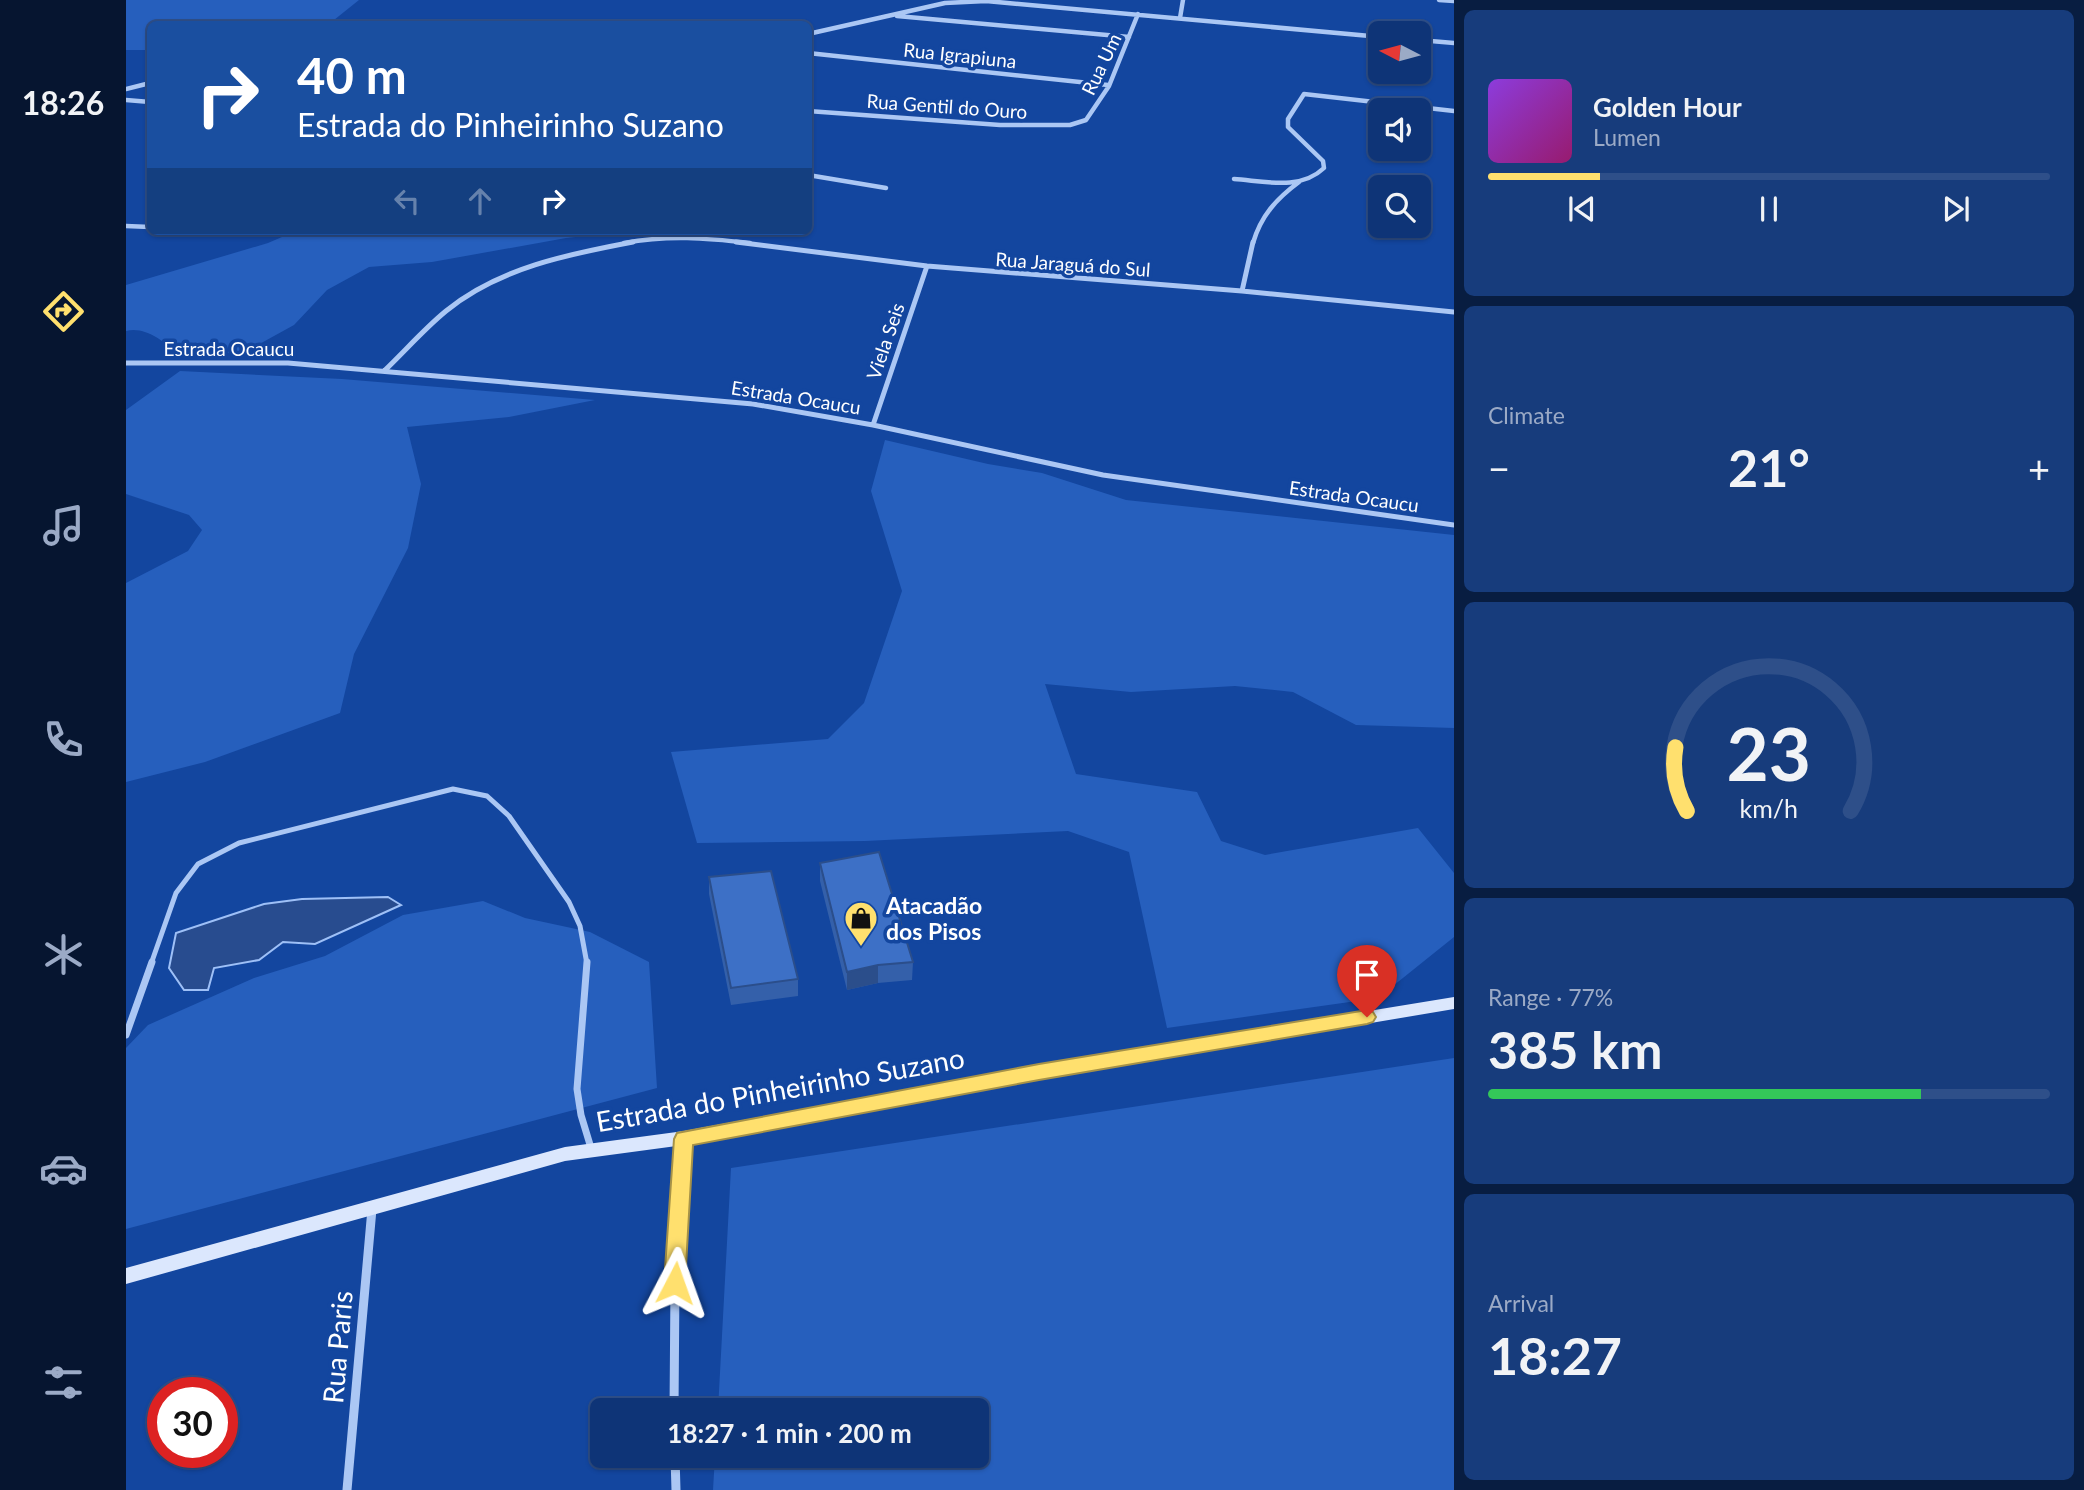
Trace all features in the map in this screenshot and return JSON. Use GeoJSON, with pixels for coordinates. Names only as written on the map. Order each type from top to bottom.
{"type":"FeatureCollection","features":[{"type":"Feature","properties":{"kind":"main road","name":"Estrada do Pinheirinho Suzano"},"geometry":{"type":"LineString","coordinates":[[126,1276],[565,1154],[684,1139],[1053,1069],[1454,1003]]}},
{"type":"Feature","properties":{"kind":"street"},"geometry":{"type":"LineString","coordinates":[[1180,18],[1183,0]]}},
{"type":"Feature","properties":{"kind":"street"},"geometry":{"type":"LineString","coordinates":[[1439,0],[1454,1]]}},
{"type":"Feature","properties":{"kind":"street"},"geometry":{"type":"LineString","coordinates":[[812,33],[965,1],[1368,36]]}},
{"type":"Feature","properties":{"kind":"street"},"geometry":{"type":"LineString","coordinates":[[888,15],[1129,37]]}},
{"type":"Feature","properties":{"kind":"street","name":"Rua Um"},"geometry":{"type":"LineString","coordinates":[[1084,122],[1108,85],[1138,15]]}},
{"type":"Feature","properties":{"kind":"street"},"geometry":{"type":"LineString","coordinates":[[1432,41],[1454,43]]}},
{"type":"Feature","properties":{"kind":"street","name":"Rua Igrapiuna"},"geometry":{"type":"LineString","coordinates":[[812,53],[1108,85]]}},
{"type":"Feature","properties":{"kind":"street"},"geometry":{"type":"LineString","coordinates":[[126,89],[147,84]]}},
{"type":"Feature","properties":{"kind":"street"},"geometry":{"type":"LineString","coordinates":[[1234,179],[1300,181],[1312,179],[1324,167],[1323,161],[1288,127],[1288,119],[1304,94],[1454,111]]}},
{"type":"Feature","properties":{"kind":"street"},"geometry":{"type":"LineString","coordinates":[[126,100],[147,102]]}},
{"type":"Feature","properties":{"kind":"street","name":"Rua Gentil do Ouro"},"geometry":{"type":"LineString","coordinates":[[812,111],[1027,126],[1072,126],[1084,122]]}},
{"type":"Feature","properties":{"kind":"street"},"geometry":{"type":"LineString","coordinates":[[812,176],[886,188]]}},
{"type":"Feature","properties":{"kind":"street"},"geometry":{"type":"LineString","coordinates":[[1242,291],[1260,218],[1278,197],[1300,181]]}},
{"type":"Feature","properties":{"kind":"street"},"geometry":{"type":"LineString","coordinates":[[126,226],[147,227]]}},
{"type":"Feature","properties":{"kind":"street","name":"Rua Jaraguá do Sul"},"geometry":{"type":"LineString","coordinates":[[384,371],[447,310],[484,286],[564,254],[609,244],[678,235]]}},
{"type":"Feature","properties":{"kind":"street","name":"Rua Jaraguá do Sul"},"geometry":{"type":"LineString","coordinates":[[707,235],[927,267],[1242,291],[1454,312]]}},
{"type":"Feature","properties":{"kind":"street","name":"Viela Seis"},"geometry":{"type":"LineString","coordinates":[[873,425],[927,267]]}},
{"type":"Feature","properties":{"kind":"street","name":"Estrada Ocaucu"},"geometry":{"type":"LineString","coordinates":[[126,363],[288,363],[622,390],[753,404],[873,425],[1034,463],[1116,478],[1454,526]]}},
{"type":"Feature","properties":{"kind":"street"},"geometry":{"type":"LineString","coordinates":[[674,1398],[675,1283],[684,1139]]}},
{"type":"Feature","properties":{"kind":"street","name":"Rua Paris"},"geometry":{"type":"LineString","coordinates":[[347,1490],[372,1209]]}},
{"type":"Feature","properties":{"kind":"street"},"geometry":{"type":"LineString","coordinates":[[675,1468],[676,1490]]}},
{"type":"Feature","properties":{"kind":"lane"},"geometry":{"type":"LineString","coordinates":[[126,1035],[176,893],[198,864],[239,843],[453,789],[483,791],[495,800],[517,827],[566,898],[581,928],[586,960],[585,1007],[576,1079],[579,1112],[592,1151]]}},
{"type":"Feature","properties":{"kind":"shaded area"},"geometry":{"type":"Polygon","coordinates":[[[126,0],[359,0],[334,20],[147,21],[147,50],[126,50],[126,0]]]}},
{"type":"Feature","properties":{"kind":"shaded area"},"geometry":{"type":"Polygon","coordinates":[[[287,235],[594,235],[432,262],[369,267],[327,290],[294,325],[243,353],[177,353],[160,339],[147,333],[126,331],[126,285],[287,235]]]}},
{"type":"Feature","properties":{"kind":"shaded area"},"geometry":{"type":"Polygon","coordinates":[[[180,371],[342,379],[595,400],[509,417],[407,427],[421,484],[408,548],[354,654],[340,713],[205,762],[126,782],[126,583],[188,551],[202,530],[189,515],[126,494],[126,410],[180,371]]]}},
{"type":"Feature","properties":{"kind":"shaded area"},"geometry":{"type":"Polygon","coordinates":[[[885,440],[988,464],[1042,473],[1126,500],[1454,535],[1454,728],[1356,725],[1293,692],[1235,686],[1131,692],[1045,684],[1076,774],[1197,792],[1221,841],[1265,855],[1418,828],[1454,873],[1454,937],[1378,998],[1167,1028],[1129,852],[1068,831],[865,841],[697,843],[671,752],[828,739],[864,703],[902,591],[871,491],[885,440]]]}},
{"type":"Feature","properties":{"kind":"shaded area"},"geometry":{"type":"Polygon","coordinates":[[[388,897],[401,905],[315,944],[283,942],[259,960],[214,968],[208,990],[184,990],[169,968],[176,933],[264,904],[302,899],[388,897]]]}},
{"type":"Feature","properties":{"kind":"shaded area"},"geometry":{"type":"Polygon","coordinates":[[[483,901],[525,918],[590,932],[649,962],[657,1088],[126,1229],[126,1048],[148,1025],[254,978],[325,956],[403,915],[483,901]]]}},
{"type":"Feature","properties":{"kind":"shaded area"},"geometry":{"type":"Polygon","coordinates":[[[1454,1058],[1454,1490],[713,1490],[714,1468],[989,1468],[989,1398],[719,1398],[731,1168],[1454,1058]]]}},
{"type":"Feature","properties":{"kind":"building"},"geometry":{"type":"Polygon","coordinates":[[[879,852],[913,962],[878,965],[847,972],[820,863],[879,852]]]}},
{"type":"Feature","properties":{"kind":"building"},"geometry":{"type":"Polygon","coordinates":[[[771,871],[798,979],[731,988],[709,877],[771,871]]]}},
{"type":"Feature","properties":{"kind":"place","name":"Atacadão dos Pisos"},"geometry":{"type":"Point","coordinates":[861,948]}},
{"type":"Feature","properties":{"kind":"route"},"geometry":{"type":"LineString","coordinates":[[675,1283],[684,1139],[1039,1072],[1367,1017]]}}]}
